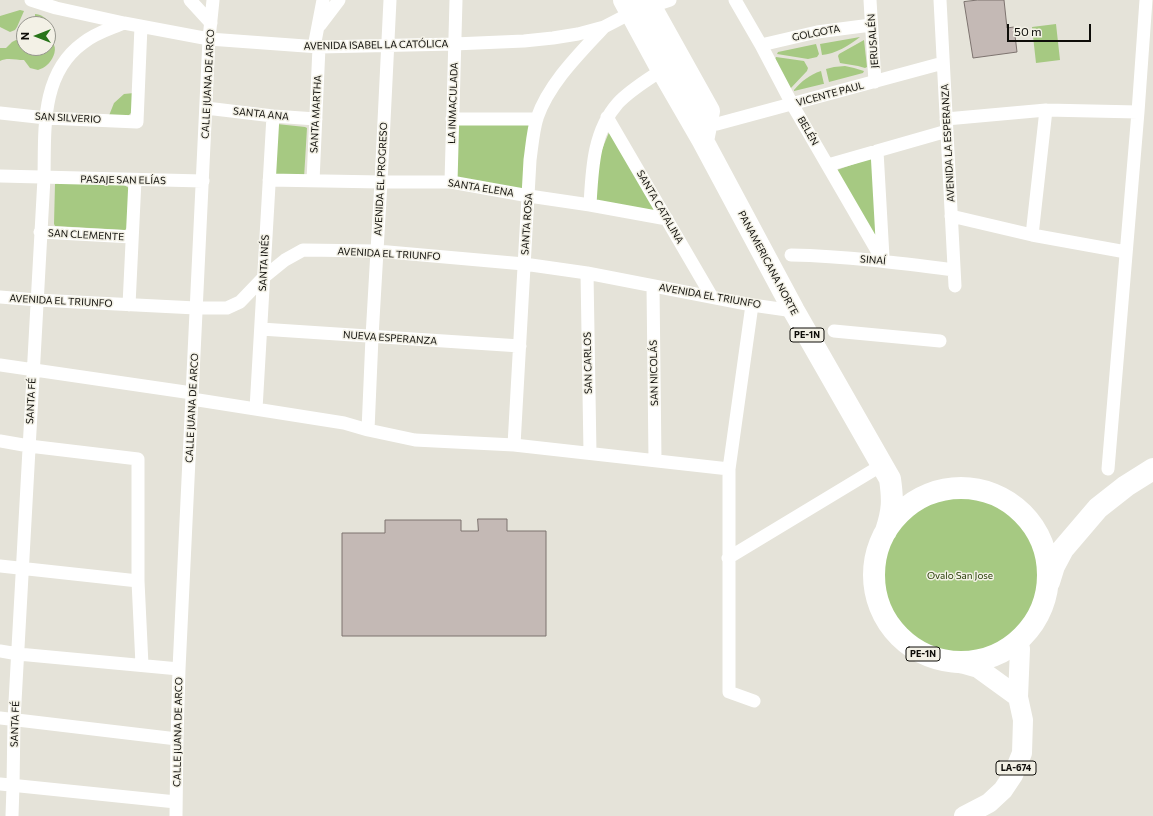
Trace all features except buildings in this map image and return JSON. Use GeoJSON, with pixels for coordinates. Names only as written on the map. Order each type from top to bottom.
{"type":"FeatureCollection","features":[{"type":"Feature","properties":{"kind":"highway","name":"PANAMERICANA NORTE"},"geometry":{"type":"LineString","coordinates":[[644,4],[662,70],[704,141],[794,311],[890,479],[892,512],[886,531]]}},
{"type":"Feature","properties":{"kind":"highway"},"geometry":{"type":"LineString","coordinates":[[644,4],[713,117],[704,141]]}},
{"type":"Feature","properties":{"kind":"highway","name":"PE-1N"},"geometry":{"type":"LineString","coordinates":[[1042,606],[1046,590],[1046,558],[1034,529],[1024,516],[1012,505],[984,491],[968,488],[952,489],[936,492],[921,498],[907,507],[896,518],[886,531],[879,546],[875,561],[874,577],[876,593],[880,608],[897,635],[922,654],[937,659],[953,662],[981,660],[994,656],[1006,649],[1018,641],[1028,630],[1036,619],[1042,606],[1054,566],[1063,549],[1098,508],[1126,486],[1153,469]]}},
{"type":"Feature","properties":{"kind":"main road","name":"LA-674"},"geometry":{"type":"LineString","coordinates":[[964,816],[989,802],[1003,790],[1013,774],[1022,753],[1023,720],[1018,697],[1020,649],[1018,641]]}},
{"type":"Feature","properties":{"kind":"main road"},"geometry":{"type":"LineString","coordinates":[[953,662],[978,668],[1018,697]]}},
{"type":"Feature","properties":{"kind":"street","name":"AVENIDA ISABEL LA CATÓLICA"},"geometry":{"type":"LineString","coordinates":[[31,0],[58,4],[124,23],[209,39],[316,47],[454,44],[524,41],[553,38],[578,34],[604,27],[644,4]]}},
{"type":"Feature","properties":{"kind":"street"},"geometry":{"type":"LineString","coordinates":[[190,0],[211,23]]}},
{"type":"Feature","properties":{"kind":"street","name":"CALLE JUANA DE ARCO"},"geometry":{"type":"LineString","coordinates":[[176,816],[179,669],[209,39],[214,0]]}},
{"type":"Feature","properties":{"kind":"street","name":"SANTA MARTHA"},"geometry":{"type":"LineString","coordinates":[[313,181],[316,120],[316,47],[323,0]]}},
{"type":"Feature","properties":{"kind":"street"},"geometry":{"type":"LineString","coordinates":[[318,28],[339,0]]}},
{"type":"Feature","properties":{"kind":"street","name":"AVENIDA EL PROGRESO"},"geometry":{"type":"LineString","coordinates":[[368,430],[390,0]]}},
{"type":"Feature","properties":{"kind":"street","name":"LA INMACULADA"},"geometry":{"type":"LineString","coordinates":[[451,182],[456,0]]}},
{"type":"Feature","properties":{"kind":"street","name":"BELÉN"},"geometry":{"type":"LineString","coordinates":[[735,0],[792,104],[883,261]]}},
{"type":"Feature","properties":{"kind":"street","name":"JERUSALÉN"},"geometry":{"type":"LineString","coordinates":[[870,0],[875,82]]}},
{"type":"Feature","properties":{"kind":"street","name":"AVENIDA LA ESPERANZA"},"geometry":{"type":"LineString","coordinates":[[940,0],[955,286]]}},
{"type":"Feature","properties":{"kind":"street"},"geometry":{"type":"LineString","coordinates":[[1108,469],[1146,0]]}},
{"type":"Feature","properties":{"kind":"street","name":"SANTA FÉ"},"geometry":{"type":"LineString","coordinates":[[12,816],[14,786],[14,720],[46,118],[50,94],[58,71],[68,56],[83,42],[100,32],[124,23]]}},
{"type":"Feature","properties":{"kind":"street","name":"GOLGOTA"},"geometry":{"type":"LineString","coordinates":[[761,45],[817,32],[872,25]]}},
{"type":"Feature","properties":{"kind":"street","name":"SAN SILVERIO"},"geometry":{"type":"LineString","coordinates":[[0,113],[46,118],[137,122],[141,26]]}},
{"type":"Feature","properties":{"kind":"street","name":"SANTA ROSA"},"geometry":{"type":"LineString","coordinates":[[514,445],[531,153],[537,119],[543,104],[560,77],[604,27]]}},
{"type":"Feature","properties":{"kind":"street","name":"VICENTE PAUL"},"geometry":{"type":"LineString","coordinates":[[713,117],[792,104],[943,63]]}},
{"type":"Feature","properties":{"kind":"street"},"geometry":{"type":"LineString","coordinates":[[590,205],[595,152],[599,136],[607,117],[618,103],[634,89],[662,70]]}},
{"type":"Feature","properties":{"kind":"street","name":"SANTA ANA"},"geometry":{"type":"LineString","coordinates":[[206,108],[316,120]]}},
{"type":"Feature","properties":{"kind":"street"},"geometry":{"type":"LineString","coordinates":[[828,165],[877,151],[947,125],[1046,110],[1138,112]]}},
{"type":"Feature","properties":{"kind":"street"},"geometry":{"type":"LineString","coordinates":[[1032,235],[1046,110]]}},
{"type":"Feature","properties":{"kind":"street","name":"SANTA INÉS"},"geometry":{"type":"LineString","coordinates":[[256,409],[273,116]]}},
{"type":"Feature","properties":{"kind":"street","name":"SANTA CATALINA"},"geometry":{"type":"LineString","coordinates":[[607,117],[712,297]]}},
{"type":"Feature","properties":{"kind":"street"},"geometry":{"type":"LineString","coordinates":[[452,120],[537,119]]}},
{"type":"Feature","properties":{"kind":"street"},"geometry":{"type":"LineString","coordinates":[[877,151],[883,261]]}},
{"type":"Feature","properties":{"kind":"street","name":"PASAJE SAN ELÍAS"},"geometry":{"type":"LineString","coordinates":[[0,176],[203,181]]}},
{"type":"Feature","properties":{"kind":"street"},"geometry":{"type":"LineString","coordinates":[[129,305],[135,180]]}},
{"type":"Feature","properties":{"kind":"street","name":"SANTA ELENA"},"geometry":{"type":"LineString","coordinates":[[269,180],[451,182],[667,219]]}},
{"type":"Feature","properties":{"kind":"street"},"geometry":{"type":"LineString","coordinates":[[951,216],[1032,235],[1126,252]]}},
{"type":"Feature","properties":{"kind":"street","name":"SAN CLEMENTE"},"geometry":{"type":"LineString","coordinates":[[40,232],[132,237]]}},
{"type":"Feature","properties":{"kind":"street","name":"AVENIDA EL TRIUNFO"},"geometry":{"type":"LineString","coordinates":[[0,297],[129,305],[227,308],[240,302],[264,277],[285,260],[303,250],[376,251],[524,264],[587,273],[752,305],[794,311]]}},
{"type":"Feature","properties":{"kind":"street","name":"SINAÍ"},"geometry":{"type":"LineString","coordinates":[[791,255],[813,255],[883,261],[954,270]]}},
{"type":"Feature","properties":{"kind":"street","name":"SAN CARLOS"},"geometry":{"type":"LineString","coordinates":[[587,273],[590,453]]}},
{"type":"Feature","properties":{"kind":"street","name":"SAN NICOLÁS"},"geometry":{"type":"LineString","coordinates":[[653,286],[655,460]]}},
{"type":"Feature","properties":{"kind":"street"},"geometry":{"type":"LineString","coordinates":[[752,305],[729,469],[728,558],[729,692],[754,700]]}},
{"type":"Feature","properties":{"kind":"street","name":"NUEVA ESPERANZA"},"geometry":{"type":"LineString","coordinates":[[261,329],[520,346]]}},
{"type":"Feature","properties":{"kind":"street"},"geometry":{"type":"LineString","coordinates":[[834,332],[940,341]]}},
{"type":"Feature","properties":{"kind":"street"},"geometry":{"type":"LineString","coordinates":[[0,366],[192,396],[256,409],[344,423],[368,430],[415,440],[514,445],[729,469]]}},
{"type":"Feature","properties":{"kind":"street"},"geometry":{"type":"LineString","coordinates":[[0,441],[29,446],[138,459],[138,581],[142,665]]}},
{"type":"Feature","properties":{"kind":"street"},"geometry":{"type":"LineString","coordinates":[[728,558],[882,465]]}},
{"type":"Feature","properties":{"kind":"street"},"geometry":{"type":"LineString","coordinates":[[0,566],[138,581]]}},
{"type":"Feature","properties":{"kind":"street"},"geometry":{"type":"LineString","coordinates":[[0,651],[179,669]]}},
{"type":"Feature","properties":{"kind":"street"},"geometry":{"type":"LineString","coordinates":[[0,718],[177,739]]}},
{"type":"Feature","properties":{"kind":"street"},"geometry":{"type":"LineString","coordinates":[[0,784],[176,802]]}},
{"type":"Feature","properties":{"kind":"green space"},"geometry":{"type":"Polygon","coordinates":[[[20,10],[24,11],[22,16],[16,16],[16,28],[10,32],[0,27],[0,16],[20,10]]]}},
{"type":"Feature","properties":{"kind":"green space"},"geometry":{"type":"Polygon","coordinates":[[[1056,24],[1060,60],[1036,63],[1032,27],[1056,24]]]}},
{"type":"Feature","properties":{"kind":"green space"},"geometry":{"type":"Polygon","coordinates":[[[860,37],[842,49],[822,55],[820,44],[860,37]]]}},
{"type":"Feature","properties":{"kind":"green space"},"geometry":{"type":"Polygon","coordinates":[[[16,40],[16,56],[54,56],[47,65],[38,70],[30,68],[24,60],[9,59],[0,61],[0,48],[6,48],[16,40]]]}},
{"type":"Feature","properties":{"kind":"green space"},"geometry":{"type":"Polygon","coordinates":[[[864,40],[867,67],[865,68],[840,63],[838,56],[839,54],[864,40]]]}},
{"type":"Feature","properties":{"kind":"green space"},"geometry":{"type":"Polygon","coordinates":[[[816,44],[819,54],[817,57],[808,59],[777,54],[778,52],[816,44]]]}},
{"type":"Feature","properties":{"kind":"green space"},"geometry":{"type":"Polygon","coordinates":[[[776,57],[804,61],[808,68],[790,89],[775,59],[776,57]]]}},
{"type":"Feature","properties":{"kind":"green space"},"geometry":{"type":"Polygon","coordinates":[[[845,66],[864,71],[863,73],[829,82],[826,69],[845,66]]]}},
{"type":"Feature","properties":{"kind":"green space"},"geometry":{"type":"Polygon","coordinates":[[[821,71],[824,84],[794,91],[806,79],[821,71]]]}},
{"type":"Feature","properties":{"kind":"green space"},"geometry":{"type":"Polygon","coordinates":[[[134,93],[132,112],[128,116],[108,118],[114,103],[124,94],[134,93]]]}},
{"type":"Feature","properties":{"kind":"green space"},"geometry":{"type":"Polygon","coordinates":[[[532,121],[523,191],[454,181],[456,123],[532,121]]]}},
{"type":"Feature","properties":{"kind":"green space"},"geometry":{"type":"Polygon","coordinates":[[[277,124],[307,128],[304,178],[274,177],[277,124]]]}},
{"type":"Feature","properties":{"kind":"green space"},"geometry":{"type":"Polygon","coordinates":[[[610,130],[659,213],[596,202],[598,159],[610,130]]]}},
{"type":"Feature","properties":{"kind":"green space"},"geometry":{"type":"Polygon","coordinates":[[[874,157],[877,243],[837,170],[874,157]]]}},
{"type":"Feature","properties":{"kind":"green space"},"geometry":{"type":"Polygon","coordinates":[[[55,184],[124,185],[129,188],[127,228],[125,230],[55,226],[55,184]]]}},
{"type":"Feature","properties":{"kind":"green space","name":"Ovalo San Jose"},"geometry":{"type":"Polygon","coordinates":[[[953,494],[969,494],[992,500],[1007,508],[1019,518],[1029,530],[1037,545],[1043,568],[1043,584],[1037,607],[1029,622],[1019,634],[1007,644],[992,652],[969,658],[953,658],[930,652],[915,644],[903,634],[893,622],[883,600],[879,584],[879,568],[885,545],[893,530],[903,518],[915,508],[937,498],[953,494]]]}}]}
